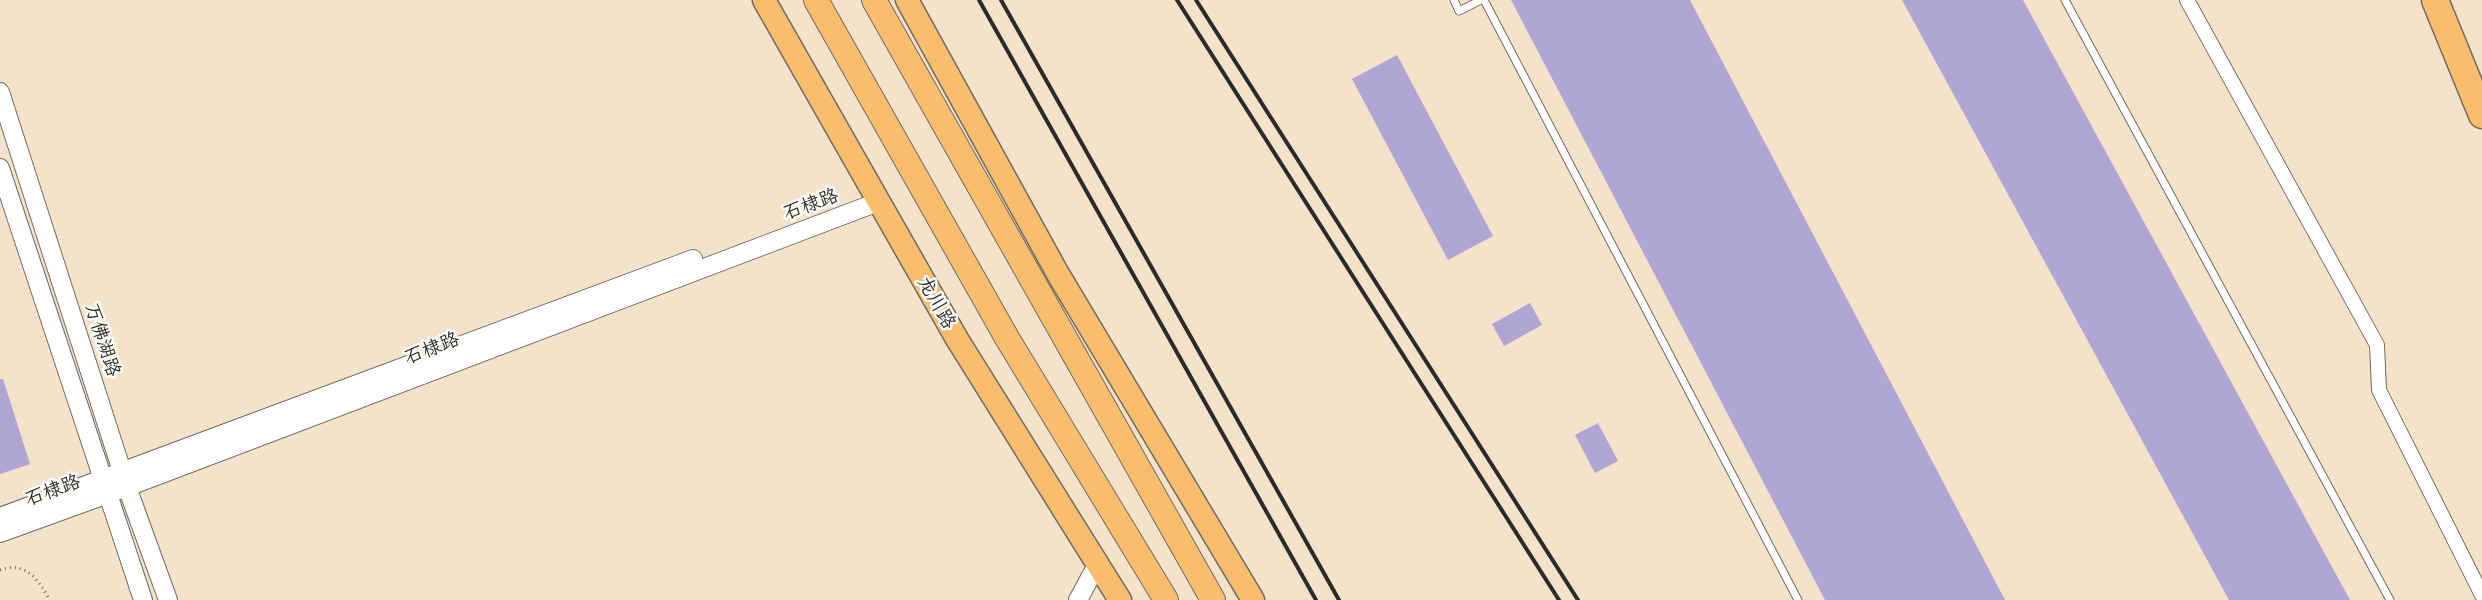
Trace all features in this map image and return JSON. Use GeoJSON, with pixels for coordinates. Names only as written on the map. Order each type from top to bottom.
{"type":"FeatureCollection","features":[{"type":"Feature","properties":{"kind":"highway"},"geometry":{"type":"LineString","coordinates":[[816,0],[1007,338],[1166,600]]}},
{"type":"Feature","properties":{"kind":"highway"},"geometry":{"type":"LineString","coordinates":[[874,0],[1213,600]]}},
{"type":"Feature","properties":{"kind":"highway"},"geometry":{"type":"LineString","coordinates":[[2435,0],[2482,114]]}},
{"type":"Feature","properties":{"kind":"main road","name":"龙川路"},"geometry":{"type":"LineString","coordinates":[[764,0],[957,339],[1120,600]]}},
{"type":"Feature","properties":{"kind":"main road"},"geometry":{"type":"LineString","coordinates":[[907,0],[1058,274],[1253,600]]}},
{"type":"Feature","properties":{"kind":"street"},"geometry":{"type":"LineString","coordinates":[[2187,0],[2377,345],[2379,390],[2482,594]]}},
{"type":"Feature","properties":{"kind":"street","name":"万佛湖路"},"geometry":{"type":"LineString","coordinates":[[0,92],[124,479],[168,600]]}},
{"type":"Feature","properties":{"kind":"street"},"geometry":{"type":"LineString","coordinates":[[0,168],[143,600]]}},
{"type":"Feature","properties":{"kind":"street","name":"石棣路"},"geometry":{"type":"LineString","coordinates":[[0,517],[124,479],[875,198]]}},
{"type":"Feature","properties":{"kind":"street","name":"石棣路"},"geometry":{"type":"LineString","coordinates":[[0,533],[104,486]]}},
{"type":"Feature","properties":{"kind":"street"},"geometry":{"type":"LineString","coordinates":[[1078,600],[1098,563]]}},
{"type":"Feature","properties":{"kind":"lane"},"geometry":{"type":"LineString","coordinates":[[1454,0],[1459,11],[1483,0],[1798,600]]}},
{"type":"Feature","properties":{"kind":"lane"},"geometry":{"type":"LineString","coordinates":[[2066,0],[2390,600]]}},
{"type":"Feature","properties":{"kind":"path"},"geometry":{"type":"LineString","coordinates":[[0,570],[23,569],[37,578],[50,600]]}},
{"type":"Feature","properties":{"kind":"building"},"geometry":{"type":"Polygon","coordinates":[[[1511,0],[1690,0],[2005,600],[1825,600],[1511,0]]]}},
{"type":"Feature","properties":{"kind":"building"},"geometry":{"type":"Polygon","coordinates":[[[1902,0],[2023,0],[2350,600],[2229,600],[1902,0]]]}},
{"type":"Feature","properties":{"kind":"building"},"geometry":{"type":"Polygon","coordinates":[[[1397,55],[1493,236],[1448,260],[1352,79],[1397,55]]]}},
{"type":"Feature","properties":{"kind":"building"},"geometry":{"type":"Polygon","coordinates":[[[1530,303],[1542,325],[1504,346],[1492,324],[1530,303]]]}},
{"type":"Feature","properties":{"kind":"building"},"geometry":{"type":"Polygon","coordinates":[[[0,379],[3,379],[30,464],[0,474],[0,379]]]}},
{"type":"Feature","properties":{"kind":"building"},"geometry":{"type":"Polygon","coordinates":[[[1598,423],[1618,461],[1595,473],[1575,435],[1598,423]]]}},
{"type":"Feature","properties":{"kind":"railway"},"geometry":{"type":"LineString","coordinates":[[979,0],[1316,600]]}},
{"type":"Feature","properties":{"kind":"railway"},"geometry":{"type":"LineString","coordinates":[[1001,0],[1339,600]]}},
{"type":"Feature","properties":{"kind":"railway"},"geometry":{"type":"LineString","coordinates":[[1177,0],[1559,600]]}},
{"type":"Feature","properties":{"kind":"railway"},"geometry":{"type":"LineString","coordinates":[[1196,0],[1578,600]]}}]}
